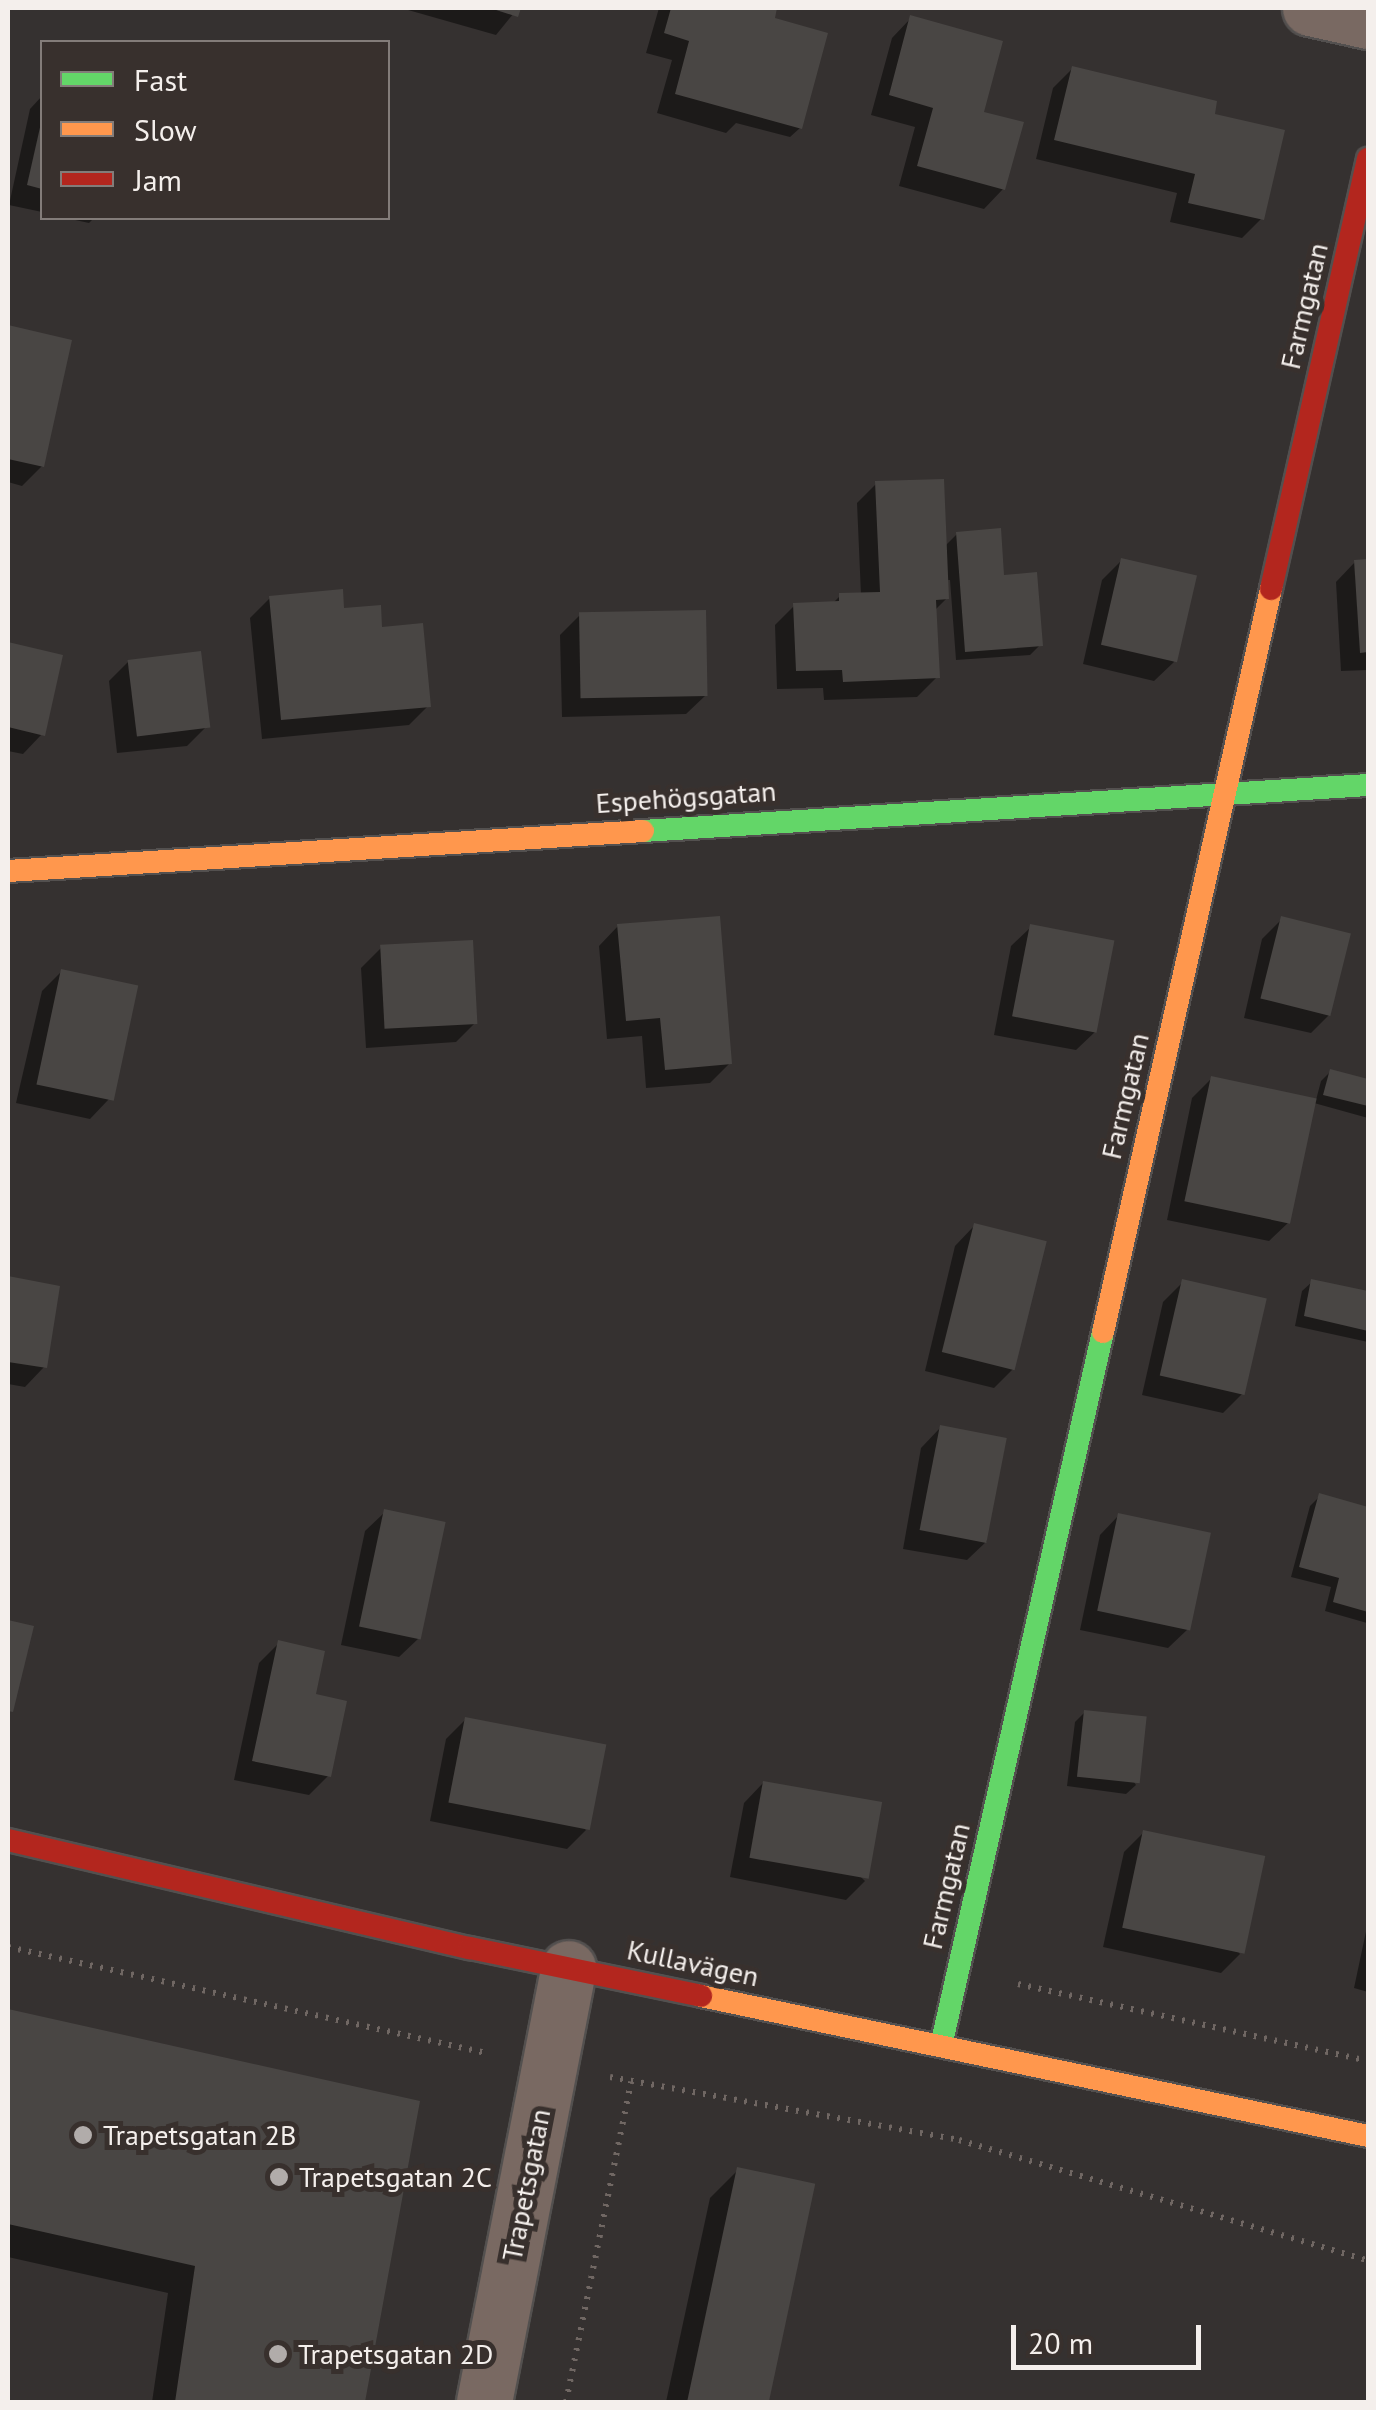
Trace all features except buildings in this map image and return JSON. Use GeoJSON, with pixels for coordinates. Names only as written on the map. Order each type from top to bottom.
{"type":"FeatureCollection","features":[{"type":"Feature","properties":{"kind":"street"},"geometry":{"type":"LineString","coordinates":[[1310,8],[1368,21]]}},
{"type":"Feature","properties":{"kind":"street","name":"Farmgatan"},"geometry":{"type":"LineString","coordinates":[[940,2046],[1368,160]]}},
{"type":"Feature","properties":{"kind":"street","name":"Espehögsgatan"},"geometry":{"type":"LineString","coordinates":[[8,872],[1368,785]]}},
{"type":"Feature","properties":{"kind":"street","name":"Kullavägen"},"geometry":{"type":"LineString","coordinates":[[8,1840],[568,1968],[1368,2136]]}},
{"type":"Feature","properties":{"kind":"street","name":"Trapetsgatan"},"geometry":{"type":"LineString","coordinates":[[484,2402],[568,1968]]}},
{"type":"Feature","properties":{"kind":"path"},"geometry":{"type":"LineString","coordinates":[[8,1946],[493,2055],[549,2062],[631,2082],[958,2140],[1368,2260]]}},
{"type":"Feature","properties":{"kind":"path"},"geometry":{"type":"LineString","coordinates":[[958,1970],[1368,2060]]}},
{"type":"Feature","properties":{"kind":"path"},"geometry":{"type":"LineString","coordinates":[[566,2402],[631,2082]]}},
{"type":"Feature","properties":{"kind":"traffic: fast"},"geometry":{"type":"LineString","coordinates":[[643,831],[1368,785]]}},
{"type":"Feature","properties":{"kind":"traffic: fast"},"geometry":{"type":"LineString","coordinates":[[941,2046],[1103,1332]]}},
{"type":"Feature","properties":{"kind":"traffic: slow"},"geometry":{"type":"LineString","coordinates":[[1103,1332],[1271,589]]}},
{"type":"Feature","properties":{"kind":"traffic: slow"},"geometry":{"type":"LineString","coordinates":[[8,871],[643,831]]}},
{"type":"Feature","properties":{"kind":"traffic: slow"},"geometry":{"type":"LineString","coordinates":[[701,1996],[1368,2136]]}},
{"type":"Feature","properties":{"kind":"traffic: jam"},"geometry":{"type":"LineString","coordinates":[[1271,589],[1368,159]]}},
{"type":"Feature","properties":{"kind":"traffic: jam"},"geometry":{"type":"LineString","coordinates":[[8,1840],[470,1948],[701,1996]]}},
{"type":"Feature","properties":{"kind":"place","name":"Trapetsgatan 2B"},"geometry":{"type":"Point","coordinates":[83,2135]}},
{"type":"Feature","properties":{"kind":"place","name":"Trapetsgatan 2C"},"geometry":{"type":"Point","coordinates":[279,2177]}},
{"type":"Feature","properties":{"kind":"place","name":"Trapetsgatan 2D"},"geometry":{"type":"Point","coordinates":[278,2354]}}]}
